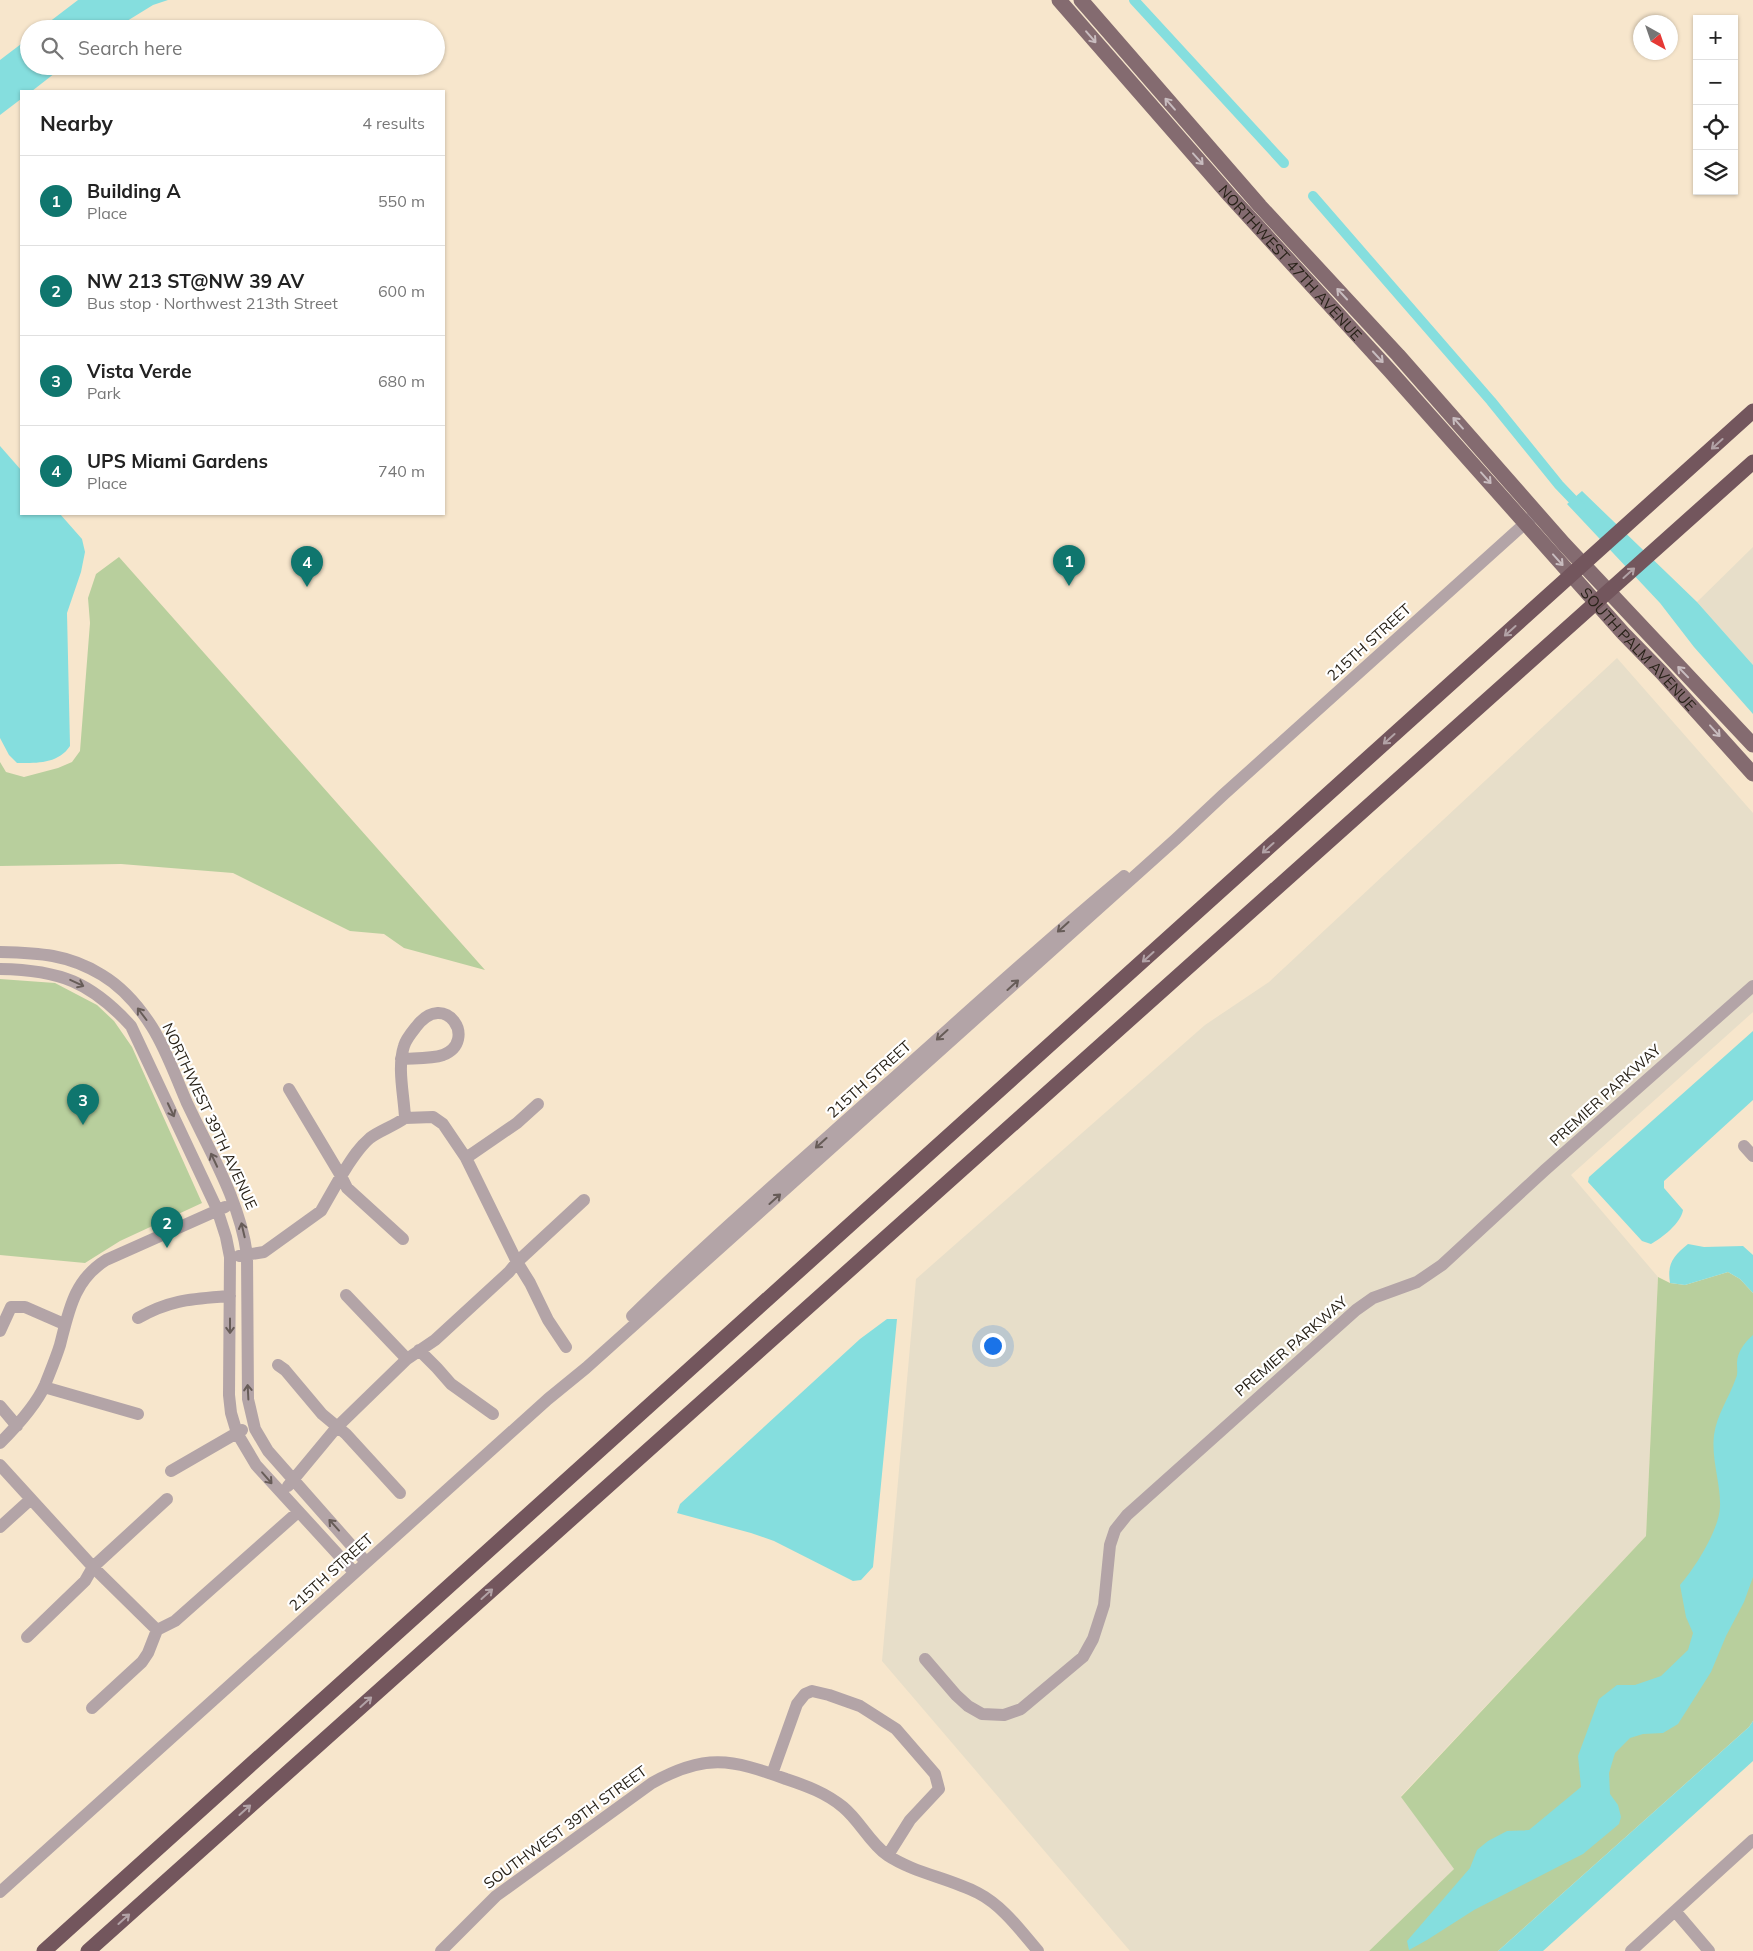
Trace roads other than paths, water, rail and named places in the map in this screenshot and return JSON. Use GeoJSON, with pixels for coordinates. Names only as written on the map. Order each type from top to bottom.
{"type":"FeatureCollection","features":[{"type":"Feature","properties":{"kind":"highway"},"geometry":{"type":"LineString","coordinates":[[44,1951],[1753,411]]}},
{"type":"Feature","properties":{"kind":"highway"},"geometry":{"type":"LineString","coordinates":[[88,1951],[1753,462]]}},
{"type":"Feature","properties":{"kind":"main road","name":"NORTHWEST 47TH AVENUE"},"geometry":{"type":"LineString","coordinates":[[1059,0],[1242,209],[1390,370],[1525,523]]}},
{"type":"Feature","properties":{"kind":"main road","name":"NORTHWEST 47TH AVENUE"},"geometry":{"type":"LineString","coordinates":[[1081,0],[1260,206],[1398,356],[1537,513]]}},
{"type":"Feature","properties":{"kind":"main road","name":"SOUTH PALM AVENUE"},"geometry":{"type":"LineString","coordinates":[[1537,513],[1643,630],[1753,745]]}},
{"type":"Feature","properties":{"kind":"main road","name":"SOUTH PALM AVENUE"},"geometry":{"type":"LineString","coordinates":[[1525,523],[1753,774]]}},
{"type":"Feature","properties":{"kind":"street","name":"215TH STREET"},"geometry":{"type":"LineString","coordinates":[[0,1892],[354,1572],[1147,866],[1222,795],[1537,513]]}},
{"type":"Feature","properties":{"kind":"street","name":"NORTHWEST 39TH AVENUE"},"geometry":{"type":"LineString","coordinates":[[0,952],[60,956],[103,976],[127,996],[142,1013],[164,1049],[234,1204],[244,1233],[247,1255],[248,1399],[254,1424],[268,1451],[366,1562]]}},
{"type":"Feature","properties":{"kind":"street"},"geometry":{"type":"LineString","coordinates":[[0,969],[31,970],[78,982],[114,1007],[131,1026],[217,1209],[226,1237],[230,1257],[229,1395],[231,1414],[237,1433],[256,1465],[354,1572]]}},
{"type":"Feature","properties":{"kind":"street","name":"PREMIER PARKWAY"},"geometry":{"type":"LineString","coordinates":[[925,1659],[956,1695],[968,1706],[982,1714],[1004,1715],[1021,1709],[1083,1657],[1093,1639],[1104,1605],[1110,1545],[1115,1530],[1127,1515],[1356,1310],[1374,1298],[1417,1282],[1442,1265],[1545,1170],[1753,986]]}},
{"type":"Feature","properties":{"kind":"street"},"geometry":{"type":"LineString","coordinates":[[401,1059],[442,1055],[450,1051],[456,1043],[459,1031],[454,1019],[444,1013],[431,1013],[419,1023],[404,1043],[401,1059],[405,1118]]}},
{"type":"Feature","properties":{"kind":"street"},"geometry":{"type":"LineString","coordinates":[[289,1088],[347,1188],[403,1239]]}},
{"type":"Feature","properties":{"kind":"street"},"geometry":{"type":"LineString","coordinates":[[466,1158],[517,1123],[538,1104]]}},
{"type":"Feature","properties":{"kind":"street"},"geometry":{"type":"LineString","coordinates":[[230,1257],[264,1252],[321,1211],[357,1151],[372,1137],[393,1127],[405,1118],[433,1117],[443,1124],[466,1158],[517,1262],[530,1283],[548,1320],[566,1347]]}},
{"type":"Feature","properties":{"kind":"street"},"geometry":{"type":"LineString","coordinates":[[1744,1146],[1753,1156]]}},
{"type":"Feature","properties":{"kind":"street"},"geometry":{"type":"LineString","coordinates":[[281,1494],[337,1427],[407,1360],[435,1340],[509,1272],[517,1262],[584,1200]]}},
{"type":"Feature","properties":{"kind":"street"},"geometry":{"type":"LineString","coordinates":[[0,1443],[17,1426],[44,1387],[59,1347],[64,1324],[77,1288],[93,1268],[106,1260],[217,1209],[234,1204]]}},
{"type":"Feature","properties":{"kind":"street"},"geometry":{"type":"LineString","coordinates":[[346,1295],[407,1360]]}},
{"type":"Feature","properties":{"kind":"street"},"geometry":{"type":"LineString","coordinates":[[138,1318],[157,1308],[181,1300],[230,1296]]}},
{"type":"Feature","properties":{"kind":"street"},"geometry":{"type":"LineString","coordinates":[[0,1330],[11,1307],[25,1307],[64,1324]]}},
{"type":"Feature","properties":{"kind":"street"},"geometry":{"type":"LineString","coordinates":[[419,1350],[450,1384],[493,1414]]}},
{"type":"Feature","properties":{"kind":"street"},"geometry":{"type":"LineString","coordinates":[[278,1365],[285,1370],[322,1414],[346,1434],[400,1492]]}},
{"type":"Feature","properties":{"kind":"street"},"geometry":{"type":"LineString","coordinates":[[44,1387],[138,1414]]}},
{"type":"Feature","properties":{"kind":"street"},"geometry":{"type":"LineString","coordinates":[[0,1406],[17,1426]]}},
{"type":"Feature","properties":{"kind":"street"},"geometry":{"type":"LineString","coordinates":[[171,1471],[254,1424]]}},
{"type":"Feature","properties":{"kind":"street"},"geometry":{"type":"LineString","coordinates":[[0,1465],[93,1567],[157,1630]]}},
{"type":"Feature","properties":{"kind":"street"},"geometry":{"type":"LineString","coordinates":[[0,1527],[31,1499]]}},
{"type":"Feature","properties":{"kind":"street"},"geometry":{"type":"LineString","coordinates":[[26,1637],[85,1581],[93,1567],[167,1499]]}},
{"type":"Feature","properties":{"kind":"street"},"geometry":{"type":"LineString","coordinates":[[92,1708],[142,1662],[148,1653],[157,1630],[175,1621],[298,1512]]}},
{"type":"Feature","properties":{"kind":"street"},"geometry":{"type":"LineString","coordinates":[[772,1774],[797,1704],[802,1697],[812,1691],[829,1694],[860,1706],[878,1716],[896,1729],[935,1774],[939,1789],[910,1820],[888,1855]]}},
{"type":"Feature","properties":{"kind":"street","name":"SOUTHWEST 39TH STREET"},"geometry":{"type":"LineString","coordinates":[[441,1951],[496,1896],[652,1782],[670,1772],[693,1765],[725,1761],[748,1765],[818,1790],[830,1797],[845,1809],[876,1846],[888,1855],[908,1866],[979,1894],[997,1906],[1038,1951]]}},
{"type":"Feature","properties":{"kind":"street"},"geometry":{"type":"LineString","coordinates":[[1631,1951],[1753,1840]]}},
{"type":"Feature","properties":{"kind":"street"},"geometry":{"type":"LineString","coordinates":[[1675,1911],[1710,1951]]}},
{"type":"Feature","properties":{"kind":"water"},"geometry":{"type":"Polygon","coordinates":[[[78,0],[168,0],[153,5],[129,20],[52,20],[78,0]]]}},
{"type":"Feature","properties":{"kind":"water"},"geometry":{"type":"Polygon","coordinates":[[[20,45],[20,75],[52,75],[33,90],[20,90],[20,100],[0,115],[0,60],[20,45]]]}},
{"type":"Feature","properties":{"kind":"water"},"geometry":{"type":"Polygon","coordinates":[[[0,446],[20,469],[20,515],[61,515],[82,539],[85,552],[81,572],[67,613],[70,746],[65,752],[53,759],[17,763],[9,755],[0,738],[0,446]]]}},
{"type":"Feature","properties":{"kind":"water"},"geometry":{"type":"Polygon","coordinates":[[[1582,491],[1697,602],[1753,665],[1753,714],[1694,647],[1660,603],[1567,504],[1582,491]]]}},
{"type":"Feature","properties":{"kind":"water"},"geometry":{"type":"Polygon","coordinates":[[[1753,1031],[1753,1100],[1664,1181],[1664,1188],[1683,1210],[1682,1215],[1670,1230],[1651,1244],[1642,1241],[1588,1182],[1589,1177],[1753,1031]]]}},
{"type":"Feature","properties":{"kind":"water"},"geometry":{"type":"Polygon","coordinates":[[[1688,1244],[1704,1247],[1743,1246],[1753,1255],[1753,1293],[1740,1279],[1728,1272],[1685,1285],[1670,1283],[1670,1265],[1678,1252],[1688,1244]]]}},
{"type":"Feature","properties":{"kind":"water"},"geometry":{"type":"Polygon","coordinates":[[[887,1319],[897,1319],[873,1567],[861,1580],[853,1581],[774,1541],[677,1513],[680,1504],[860,1339],[887,1319]]]}},
{"type":"Feature","properties":{"kind":"water"},"geometry":{"type":"Polygon","coordinates":[[[1753,1335],[1753,1577],[1744,1602],[1726,1636],[1711,1672],[1678,1724],[1663,1733],[1643,1734],[1630,1738],[1615,1753],[1609,1773],[1610,1794],[1618,1805],[1621,1817],[1619,1824],[1583,1854],[1474,1910],[1409,1950],[1407,1941],[1470,1868],[1477,1850],[1488,1841],[1507,1831],[1529,1830],[1581,1787],[1578,1756],[1599,1699],[1617,1685],[1635,1685],[1661,1676],[1688,1650],[1693,1633],[1686,1617],[1680,1585],[1705,1548],[1719,1516],[1720,1498],[1713,1444],[1714,1435],[1720,1413],[1737,1376],[1738,1355],[1744,1344],[1753,1335]]]}},
{"type":"Feature","properties":{"kind":"water"},"geometry":{"type":"Polygon","coordinates":[[[1753,1721],[1753,1761],[1543,1951],[1498,1951],[1749,1727],[1753,1721]]]}},
{"type":"Feature","properties":{"kind":"waterway"},"geometry":{"type":"LineString","coordinates":[[1134,0],[1284,163]]}},
{"type":"Feature","properties":{"kind":"waterway"},"geometry":{"type":"LineString","coordinates":[[1313,196],[1491,401],[1559,485],[1581,508]]}},
{"type":"Feature","properties":{"kind":"place","name":"Building A"},"geometry":{"type":"Point","coordinates":[1069,586]}},
{"type":"Feature","properties":{"kind":"place","name":"UPS Miami Gardens"},"geometry":{"type":"Point","coordinates":[307,587]}},
{"type":"Feature","properties":{"kind":"place","name":"Vista Verde"},"geometry":{"type":"Point","coordinates":[83,1125]}},
{"type":"Feature","properties":{"kind":"place","name":"NW 213 ST@NW 39 AV"},"geometry":{"type":"Point","coordinates":[167,1248]}}]}
